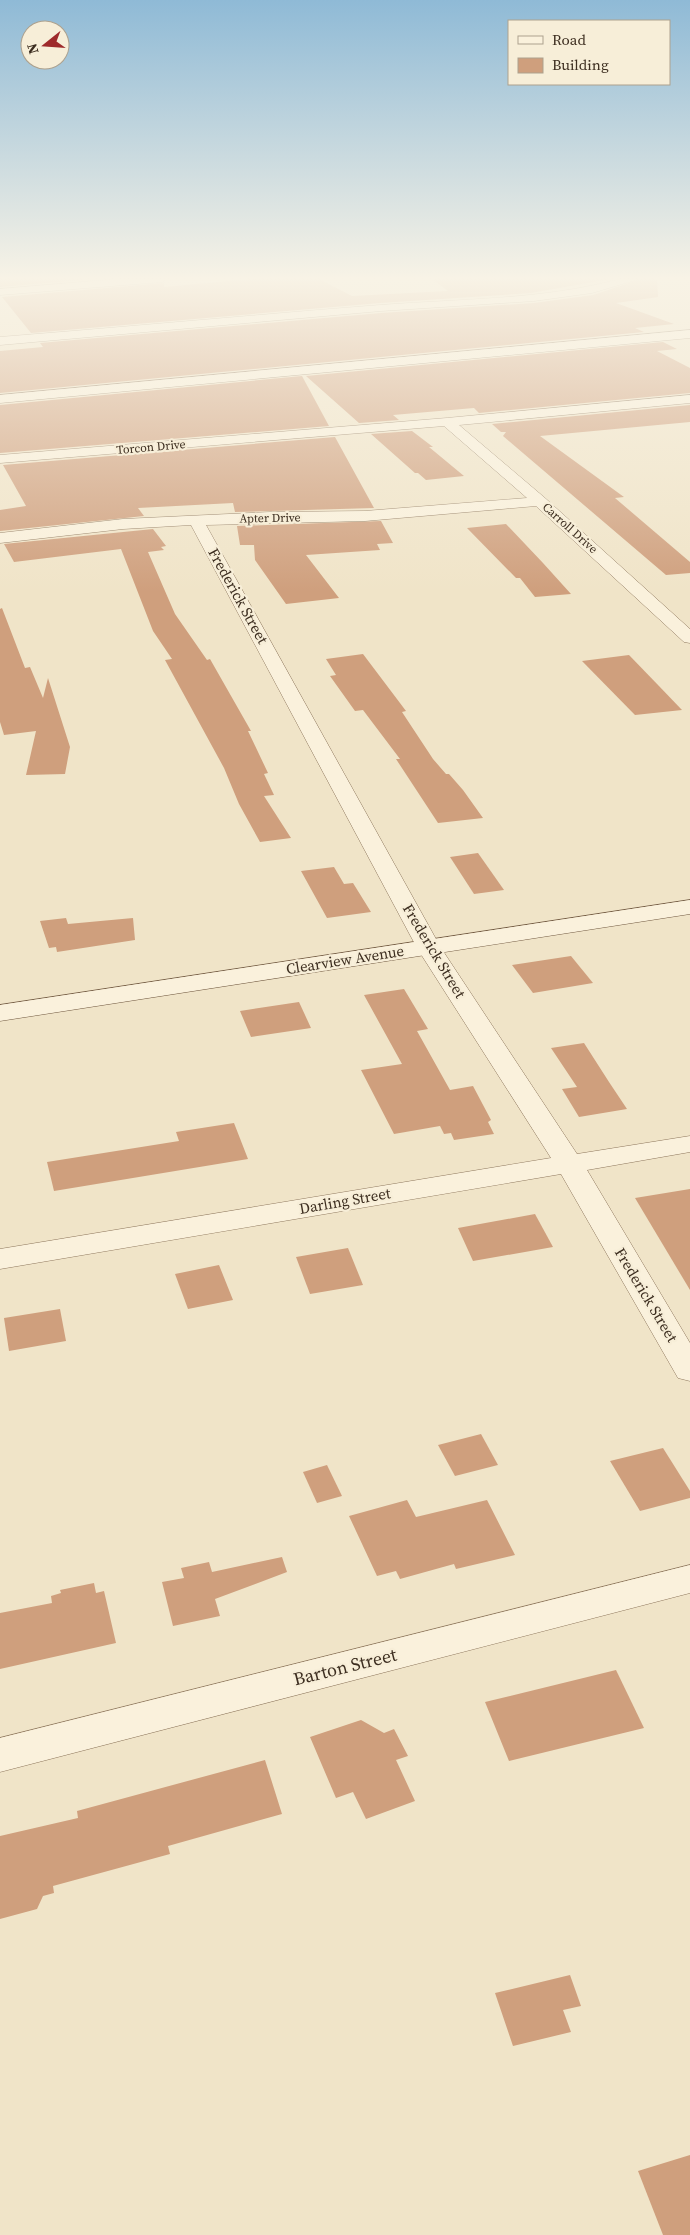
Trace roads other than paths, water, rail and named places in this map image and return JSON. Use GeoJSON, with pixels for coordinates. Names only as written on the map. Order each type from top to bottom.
{"type":"FeatureCollection","features":[{"type":"Feature","properties":{"kind":"street"},"geometry":{"type":"LineString","coordinates":[[0,399],[167,383]]}},
{"type":"Feature","properties":{"kind":"street","name":"Torcon Drive"},"geometry":{"type":"LineString","coordinates":[[0,459],[447,422],[690,399]]}},
{"type":"Feature","properties":{"kind":"street","name":"Carroll Drive"},"geometry":{"type":"LineString","coordinates":[[447,422],[540,501],[690,638]]}},
{"type":"Feature","properties":{"kind":"street","name":"Apter Drive"},"geometry":{"type":"LineString","coordinates":[[0,538],[54,530],[196,520],[365,516],[540,501]]}},
{"type":"Feature","properties":{"kind":"street","name":"Frederick Street"},"geometry":{"type":"LineString","coordinates":[[196,520],[430,948],[568,1164],[690,1370]]}},
{"type":"Feature","properties":{"kind":"street","name":"Clearview Avenue"},"geometry":{"type":"LineString","coordinates":[[0,1013],[690,907]]}},
{"type":"Feature","properties":{"kind":"street","name":"Darling Street"},"geometry":{"type":"LineString","coordinates":[[0,1259],[690,1144]]}},
{"type":"Feature","properties":{"kind":"street","name":"Barton Street"},"geometry":{"type":"LineString","coordinates":[[0,1755],[690,1579]]}}]}
